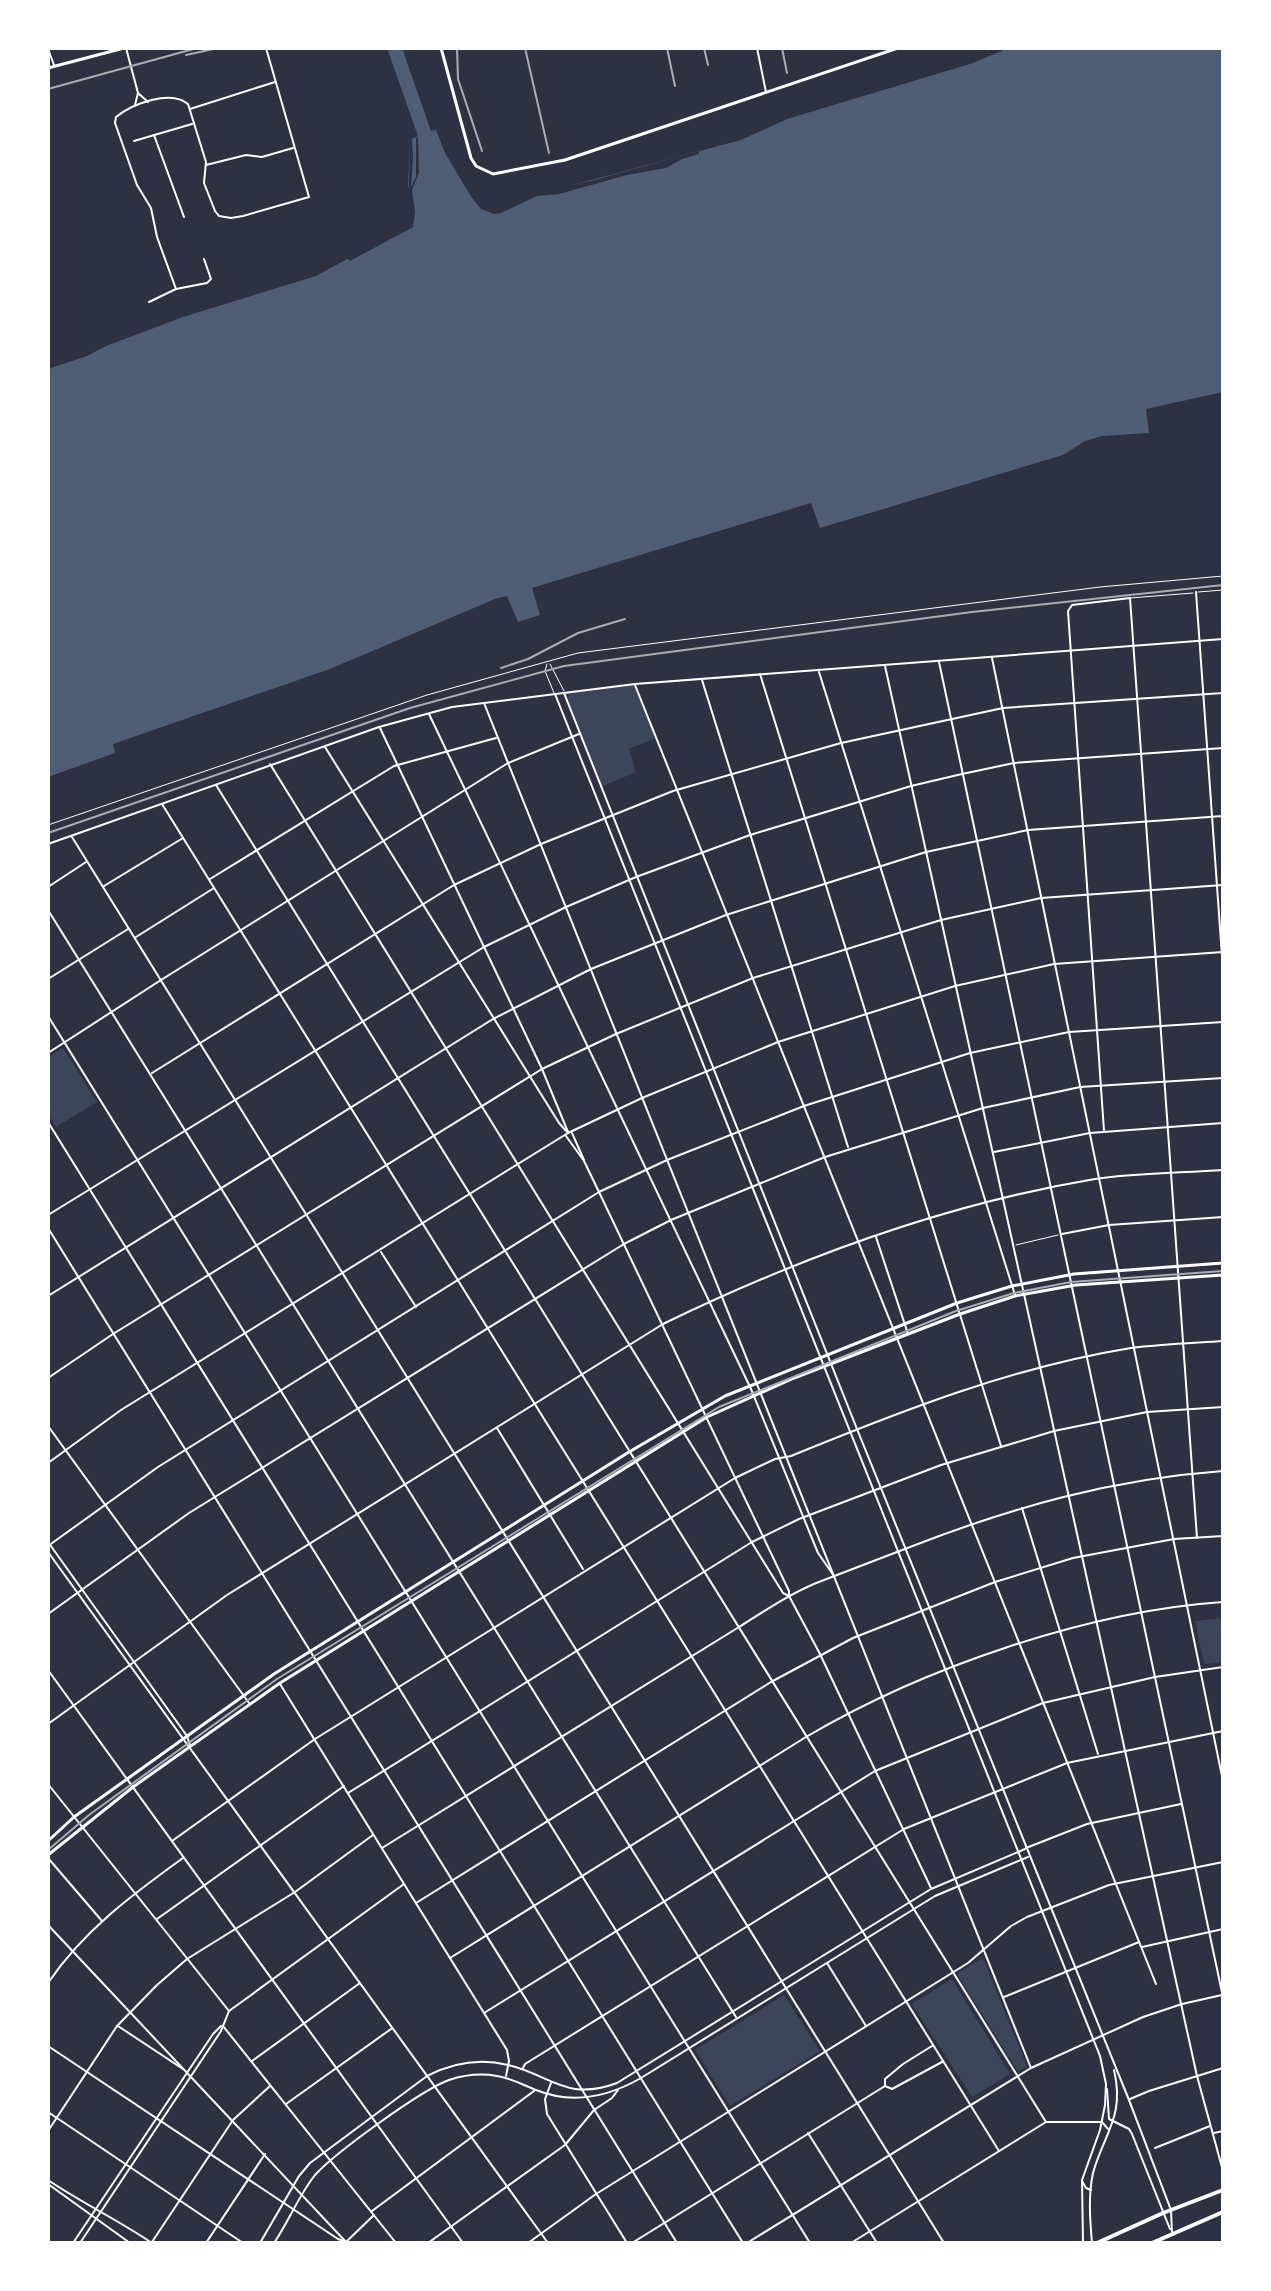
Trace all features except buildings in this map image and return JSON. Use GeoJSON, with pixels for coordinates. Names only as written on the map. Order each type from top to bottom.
{"type":"FeatureCollection","features":[{"type":"Feature","properties":{"kind":"main road"},"geometry":{"type":"LineString","coordinates":[[48,68],[125,48]]}},
{"type":"Feature","properties":{"kind":"main road"},"geometry":{"type":"LineString","coordinates":[[441,48],[471,158],[476,166],[493,174],[565,160],[898,48]]}},
{"type":"Feature","properties":{"kind":"main road"},"geometry":{"type":"LineString","coordinates":[[48,1841],[74,1817],[310,1651],[702,1408],[893,1328],[1012,1286],[1070,1275],[1223,1263]]}},
{"type":"Feature","properties":{"kind":"main road"},"geometry":{"type":"LineString","coordinates":[[48,1856],[81,1826],[152,1773],[316,1659],[707,1417],[824,1366],[1015,1296],[1121,1281],[1223,1275]]}},
{"type":"Feature","properties":{"kind":"main road"},"geometry":{"type":"LineString","coordinates":[[234,1703],[240,1711]]}},
{"type":"Feature","properties":{"kind":"main road"},"geometry":{"type":"LineString","coordinates":[[146,1765],[152,1773]]}},
{"type":"Feature","properties":{"kind":"main road"},"geometry":{"type":"LineString","coordinates":[[1095,2243],[1223,2190]]}},
{"type":"Feature","properties":{"kind":"main road"},"geometry":{"type":"LineString","coordinates":[[1152,2243],[1173,2237],[1223,2212]]}},
{"type":"Feature","properties":{"kind":"street"},"geometry":{"type":"LineString","coordinates":[[97,48],[99,54]]}},
{"type":"Feature","properties":{"kind":"street"},"geometry":{"type":"LineString","coordinates":[[125,48],[138,93],[148,102]]}},
{"type":"Feature","properties":{"kind":"street"},"geometry":{"type":"LineString","coordinates":[[176,289],[157,237],[151,208],[137,185],[115,123],[116,117],[148,102],[184,100],[190,109],[206,165],[204,183],[215,211],[222,216],[243,216],[309,197],[266,48]]}},
{"type":"Feature","properties":{"kind":"street"},"geometry":{"type":"LineString","coordinates":[[757,48],[767,94]]}},
{"type":"Feature","properties":{"kind":"street"},"geometry":{"type":"LineString","coordinates":[[48,49],[55,66]]}},
{"type":"Feature","properties":{"kind":"street"},"geometry":{"type":"LineString","coordinates":[[190,109],[276,82]]}},
{"type":"Feature","properties":{"kind":"street"},"geometry":{"type":"LineString","coordinates":[[134,106],[138,93]]}},
{"type":"Feature","properties":{"kind":"street"},"geometry":{"type":"LineString","coordinates":[[134,141],[193,124]]}},
{"type":"Feature","properties":{"kind":"street"},"geometry":{"type":"LineString","coordinates":[[154,135],[184,217]]}},
{"type":"Feature","properties":{"kind":"street"},"geometry":{"type":"LineString","coordinates":[[206,165],[246,155],[262,157],[294,148]]}},
{"type":"Feature","properties":{"kind":"street"},"geometry":{"type":"LineString","coordinates":[[149,302],[176,289],[207,283],[211,279],[204,259]]}},
{"type":"Feature","properties":{"kind":"street"},"geometry":{"type":"LineString","coordinates":[[1196,592],[1223,970]]}},
{"type":"Feature","properties":{"kind":"street"},"geometry":{"type":"LineString","coordinates":[[1104,1131],[1069,651],[1069,606],[1130,598],[1197,1538]]}},
{"type":"Feature","properties":{"kind":"street"},"geometry":{"type":"LineString","coordinates":[[48,844],[379,727],[483,702],[635,684],[1223,639]]}},
{"type":"Feature","properties":{"kind":"street"},"geometry":{"type":"LineString","coordinates":[[991,657],[1223,1781]]}},
{"type":"Feature","properties":{"kind":"street"},"geometry":{"type":"LineString","coordinates":[[48,1122],[499,1852],[745,2243],[1031,2068],[1143,2017],[1182,2004],[1223,1996],[938,661]]}},
{"type":"Feature","properties":{"kind":"street"},"geometry":{"type":"LineString","coordinates":[[885,665],[1152,1877],[1197,2076],[1223,2171]]}},
{"type":"Feature","properties":{"kind":"street"},"geometry":{"type":"LineString","coordinates":[[819,670],[1015,1296]]}},
{"type":"Feature","properties":{"kind":"street"},"geometry":{"type":"LineString","coordinates":[[760,674],[1001,1448]]}},
{"type":"Feature","properties":{"kind":"street"},"geometry":{"type":"LineString","coordinates":[[702,679],[849,1149]]}},
{"type":"Feature","properties":{"kind":"street"},"geometry":{"type":"LineString","coordinates":[[635,684],[1156,1984]]}},
{"type":"Feature","properties":{"kind":"street"},"geometry":{"type":"LineString","coordinates":[[564,693],[881,1489],[1129,2100],[1171,2210],[1173,2237]]}},
{"type":"Feature","properties":{"kind":"street"},"geometry":{"type":"LineString","coordinates":[[150,1074],[454,885],[541,844],[677,790],[841,743],[1003,708],[1223,693]]}},
{"type":"Feature","properties":{"kind":"street"},"geometry":{"type":"LineString","coordinates":[[555,694],[1095,2040],[1109,2095],[1108,2116],[1114,2123],[1129,2129],[1173,2237]]}},
{"type":"Feature","properties":{"kind":"street"},"geometry":{"type":"LineString","coordinates":[[483,702],[1031,2068]]}},
{"type":"Feature","properties":{"kind":"street"},"geometry":{"type":"LineString","coordinates":[[429,713],[749,1386],[824,1565],[834,1577]]}},
{"type":"Feature","properties":{"kind":"street"},"geometry":{"type":"LineString","coordinates":[[379,727],[542,1069],[568,1133],[663,1324],[789,1596],[820,1654],[931,1889]]}},
{"type":"Feature","properties":{"kind":"street"},"geometry":{"type":"LineString","coordinates":[[48,1053],[240,929],[508,763],[580,734]]}},
{"type":"Feature","properties":{"kind":"street"},"geometry":{"type":"LineString","coordinates":[[209,879],[397,764],[498,738]]}},
{"type":"Feature","properties":{"kind":"street"},"geometry":{"type":"LineString","coordinates":[[324,746],[493,1019],[559,1123],[584,1156],[584,1161]]}},
{"type":"Feature","properties":{"kind":"street"},"geometry":{"type":"LineString","coordinates":[[48,1215],[484,947],[636,877],[750,835],[911,786],[962,774],[1014,763],[1223,748]]}},
{"type":"Feature","properties":{"kind":"street"},"geometry":{"type":"LineString","coordinates":[[270,764],[783,1593],[789,1596]]}},
{"type":"Feature","properties":{"kind":"street"},"geometry":{"type":"LineString","coordinates":[[215,784],[1046,2122]]}},
{"type":"Feature","properties":{"kind":"street"},"geometry":{"type":"LineString","coordinates":[[161,803],[999,2151]]}},
{"type":"Feature","properties":{"kind":"street"},"geometry":{"type":"LineString","coordinates":[[48,1296],[512,1007],[591,969],[726,915],[926,852],[1028,830],[1223,816]]}},
{"type":"Feature","properties":{"kind":"street"},"geometry":{"type":"LineString","coordinates":[[71,836],[944,2243]]}},
{"type":"Feature","properties":{"kind":"street"},"geometry":{"type":"LineString","coordinates":[[103,887],[183,838]]}},
{"type":"Feature","properties":{"kind":"street"},"geometry":{"type":"LineString","coordinates":[[48,887],[87,861]]}},
{"type":"Feature","properties":{"kind":"street"},"geometry":{"type":"LineString","coordinates":[[48,1378],[113,1334],[434,1135],[542,1069],[587,1046],[753,978],[941,920],[1041,898],[1223,885]]}},
{"type":"Feature","properties":{"kind":"street"},"geometry":{"type":"LineString","coordinates":[[135,938],[214,888]]}},
{"type":"Feature","properties":{"kind":"street"},"geometry":{"type":"LineString","coordinates":[[48,910],[737,2018]]}},
{"type":"Feature","properties":{"kind":"street"},"geometry":{"type":"LineString","coordinates":[[48,979],[129,929]]}},
{"type":"Feature","properties":{"kind":"street"},"geometry":{"type":"LineString","coordinates":[[48,1463],[197,1363],[568,1133],[642,1098],[811,1030],[955,986],[1054,964],[1222,952]]}},
{"type":"Feature","properties":{"kind":"street"},"geometry":{"type":"LineString","coordinates":[[668,976],[675,973]]}},
{"type":"Feature","properties":{"kind":"street"},"geometry":{"type":"LineString","coordinates":[[48,1016],[810,2243]]}},
{"type":"Feature","properties":{"kind":"street"},"geometry":{"type":"LineString","coordinates":[[548,2243],[190,1746],[49,1544],[186,1450],[599,1192],[667,1160],[804,1106],[970,1053],[1069,1032],[1223,1022]]}},
{"type":"Feature","properties":{"kind":"street"},"geometry":{"type":"LineString","coordinates":[[48,1614],[138,1549],[262,1467],[624,1244],[688,1212],[825,1157],[983,1108],[1080,1087],[1223,1078]]}},
{"type":"Feature","properties":{"kind":"street"},"geometry":{"type":"LineString","coordinates":[[993,1152],[1104,1131],[1223,1123]]}},
{"type":"Feature","properties":{"kind":"street"},"geometry":{"type":"LineString","coordinates":[[48,1137],[55,1133]]}},
{"type":"Feature","properties":{"kind":"street"},"geometry":{"type":"LineString","coordinates":[[48,1724],[262,1573],[663,1324],[708,1302],[875,1236],[985,1202],[1099,1179],[1223,1170]]}},
{"type":"Feature","properties":{"kind":"street"},"geometry":{"type":"LineString","coordinates":[[1061,1235],[1109,1225],[1223,1217]]}},
{"type":"Feature","properties":{"kind":"street"},"geometry":{"type":"LineString","coordinates":[[48,1228],[677,2243]]}},
{"type":"Feature","properties":{"kind":"street"},"geometry":{"type":"LineString","coordinates":[[875,1236],[908,1334]]}},
{"type":"Feature","properties":{"kind":"street"},"geometry":{"type":"LineString","coordinates":[[380,1251],[416,1307]]}},
{"type":"Feature","properties":{"kind":"street"},"geometry":{"type":"LineString","coordinates":[[805,1318],[812,1315]]}},
{"type":"Feature","properties":{"kind":"street"},"geometry":{"type":"LineString","coordinates":[[172,1841],[315,1739],[735,1478],[923,1404],[1040,1367],[1134,1348],[1223,1341]]}},
{"type":"Feature","properties":{"kind":"street"},"geometry":{"type":"LineString","coordinates":[[348,1793],[763,1536],[946,1464],[1054,1431],[1147,1412],[1223,1407]]}},
{"type":"Feature","properties":{"kind":"street"},"geometry":{"type":"LineString","coordinates":[[843,1413],[850,1410]]}},
{"type":"Feature","properties":{"kind":"street"},"geometry":{"type":"LineString","coordinates":[[48,1426],[250,1704]]}},
{"type":"Feature","properties":{"kind":"street"},"geometry":{"type":"LineString","coordinates":[[496,1427],[584,1571]]}},
{"type":"Feature","properties":{"kind":"street"},"geometry":{"type":"LineString","coordinates":[[382,1848],[789,1596],[971,1523],[1068,1494],[1161,1476],[1223,1471]]}},
{"type":"Feature","properties":{"kind":"street"},"geometry":{"type":"LineString","coordinates":[[1022,1508],[1098,1755]]}},
{"type":"Feature","properties":{"kind":"street"},"geometry":{"type":"LineString","coordinates":[[416,1903],[820,1654],[995,1582],[1039,1568],[1174,1539],[1223,1536]]}},
{"type":"Feature","properties":{"kind":"street"},"geometry":{"type":"LineString","coordinates":[[48,1552],[132,1663]]}},
{"type":"Feature","properties":{"kind":"street"},"geometry":{"type":"LineString","coordinates":[[450,1958],[847,1712],[953,1668],[1059,1632],[1187,1604],[1223,1602]]}},
{"type":"Feature","properties":{"kind":"street"},"geometry":{"type":"LineString","coordinates":[[484,2013],[875,1771],[1043,1703],[1200,1668],[1223,1667]]}},
{"type":"Feature","properties":{"kind":"street"},"geometry":{"type":"LineString","coordinates":[[48,1670],[463,2243]]}},
{"type":"Feature","properties":{"kind":"street"},"geometry":{"type":"LineString","coordinates":[[280,1683],[507,2050],[506,2077]]}},
{"type":"Feature","properties":{"kind":"street"},"geometry":{"type":"LineString","coordinates":[[522,2069],[525,2064],[601,2016],[904,1829],[1067,1763],[1223,1731]]}},
{"type":"Feature","properties":{"kind":"street"},"geometry":{"type":"LineString","coordinates":[[48,1784],[229,2011]]}},
{"type":"Feature","properties":{"kind":"street"},"geometry":{"type":"LineString","coordinates":[[156,1920],[344,1786]]}},
{"type":"Feature","properties":{"kind":"street"},"geometry":{"type":"LineString","coordinates":[[260,2243],[293,2185],[323,2151],[427,2076],[463,2063],[508,2065],[551,2083],[582,2089],[608,2086],[636,2072],[931,1889],[1092,1823],[1182,1804]]}},
{"type":"Feature","properties":{"kind":"street"},"geometry":{"type":"LineString","coordinates":[[1006,1817],[1012,1815]]}},
{"type":"Feature","properties":{"kind":"street"},"geometry":{"type":"LineString","coordinates":[[48,2131],[117,2026],[187,1959],[295,1892],[374,1835]]}},
{"type":"Feature","properties":{"kind":"street"},"geometry":{"type":"LineString","coordinates":[[48,1856],[103,1921]]}},
{"type":"Feature","properties":{"kind":"street"},"geometry":{"type":"LineString","coordinates":[[274,2243],[313,2177],[330,2161],[435,2086],[472,2075],[506,2077],[547,2094],[569,2098],[587,2098],[618,2090],[913,1909],[958,1885],[1029,1856]]}},
{"type":"Feature","properties":{"kind":"street"},"geometry":{"type":"LineString","coordinates":[[49,1980],[71,1950],[135,1893],[184,1857]]}},
{"type":"Feature","properties":{"kind":"street"},"geometry":{"type":"LineString","coordinates":[[528,2243],[596,2194],[953,1973],[985,1951],[1011,1926],[1116,1884],[1223,1862]]}},
{"type":"Feature","properties":{"kind":"street"},"geometry":{"type":"LineString","coordinates":[[80,2243],[221,2031],[229,2011],[404,1884]]}},
{"type":"Feature","properties":{"kind":"street"},"geometry":{"type":"LineString","coordinates":[[48,1925],[346,2242]]}},
{"type":"Feature","properties":{"kind":"street"},"geometry":{"type":"LineString","coordinates":[[1141,1947],[1223,1929]]}},
{"type":"Feature","properties":{"kind":"street"},"geometry":{"type":"LineString","coordinates":[[1003,1997],[1139,1942]]}},
{"type":"Feature","properties":{"kind":"street"},"geometry":{"type":"LineString","coordinates":[[826,1962],[866,2026]]}},
{"type":"Feature","properties":{"kind":"street"},"geometry":{"type":"LineString","coordinates":[[251,2061],[360,1983]]}},
{"type":"Feature","properties":{"kind":"street"},"geometry":{"type":"LineString","coordinates":[[73,2243],[222,2025]]}},
{"type":"Feature","properties":{"kind":"street"},"geometry":{"type":"LineString","coordinates":[[222,2025],[396,2243]]}},
{"type":"Feature","properties":{"kind":"street"},"geometry":{"type":"LineString","coordinates":[[117,2026],[188,2072]]}},
{"type":"Feature","properties":{"kind":"street"},"geometry":{"type":"LineString","coordinates":[[285,2105],[393,2028]]}},
{"type":"Feature","properties":{"kind":"street"},"geometry":{"type":"LineString","coordinates":[[48,2046],[346,2242]]}},
{"type":"Feature","properties":{"kind":"street"},"geometry":{"type":"LineString","coordinates":[[885,2086],[885,2079],[896,2069],[933,2046]]}},
{"type":"Feature","properties":{"kind":"street"},"geometry":{"type":"LineString","coordinates":[[885,2086],[892,2089],[903,2085],[943,2061]]}},
{"type":"Feature","properties":{"kind":"street"},"geometry":{"type":"LineString","coordinates":[[1095,2243],[1091,2190],[1093,2175],[1114,2123],[1117,2095],[1113,2065]]}},
{"type":"Feature","properties":{"kind":"street"},"geometry":{"type":"LineString","coordinates":[[1129,2100],[1142,2093],[1223,2068]]}},
{"type":"Feature","properties":{"kind":"street"},"geometry":{"type":"LineString","coordinates":[[551,2083],[545,2110],[627,2243]]}},
{"type":"Feature","properties":{"kind":"street"},"geometry":{"type":"LineString","coordinates":[[1083,2243],[1082,2180],[1102,2122],[1106,2084]]}},
{"type":"Feature","properties":{"kind":"street"},"geometry":{"type":"LineString","coordinates":[[48,2182],[151,2243],[233,2120],[270,2086]]}},
{"type":"Feature","properties":{"kind":"street"},"geometry":{"type":"LineString","coordinates":[[632,2243],[885,2086]]}},
{"type":"Feature","properties":{"kind":"street"},"geometry":{"type":"LineString","coordinates":[[346,2242],[372,2214],[416,2178],[535,2090]]}},
{"type":"Feature","properties":{"kind":"street"},"geometry":{"type":"LineString","coordinates":[[428,2243],[565,2145],[594,2110],[618,2090]]}},
{"type":"Feature","properties":{"kind":"street"},"geometry":{"type":"LineString","coordinates":[[48,2112],[243,2243]]}},
{"type":"Feature","properties":{"kind":"street"},"geometry":{"type":"LineString","coordinates":[[851,2243],[1046,2122],[1102,2122],[1108,2129],[1105,2144]]}},
{"type":"Feature","properties":{"kind":"street"},"geometry":{"type":"LineString","coordinates":[[1155,2148],[1210,2125]]}},
{"type":"Feature","properties":{"kind":"street"},"geometry":{"type":"LineString","coordinates":[[1213,2133],[1223,2131]]}},
{"type":"Feature","properties":{"kind":"street"},"geometry":{"type":"LineString","coordinates":[[808,2133],[877,2243]]}},
{"type":"Feature","properties":{"kind":"street"},"geometry":{"type":"LineString","coordinates":[[1141,2155],[1148,2151]]}},
{"type":"Feature","properties":{"kind":"street"},"geometry":{"type":"LineString","coordinates":[[206,2243],[265,2154]]}},
{"type":"Feature","properties":{"kind":"street"},"geometry":{"type":"LineString","coordinates":[[1082,2180],[1085,2187],[1091,2190]]}},
{"type":"Feature","properties":{"kind":"street"},"geometry":{"type":"LineString","coordinates":[[48,2182],[130,2243]]}},
{"type":"Feature","properties":{"kind":"street"},"geometry":{"type":"LineString","coordinates":[[1081,2192],[1087,2195],[1091,2205]]}},
{"type":"Feature","properties":{"kind":"lane"},"geometry":{"type":"LineString","coordinates":[[48,825],[427,695],[588,652],[966,603],[1223,576]]}},
{"type":"Feature","properties":{"kind":"lane"},"geometry":{"type":"LineString","coordinates":[[1130,598],[1223,590]]}},
{"type":"Feature","properties":{"kind":"lane"},"geometry":{"type":"LineString","coordinates":[[548,662],[554,668],[564,693]]}},
{"type":"Feature","properties":{"kind":"lane"},"geometry":{"type":"LineString","coordinates":[[548,662],[545,671],[555,694]]}},
{"type":"Feature","properties":{"kind":"lane"},"geometry":{"type":"LineString","coordinates":[[1014,1246],[1061,1235]]}},
{"type":"Feature","properties":{"kind":"shaded area"},"geometry":{"type":"Polygon","coordinates":[[[387,48],[402,48],[431,131],[439,129],[447,152],[484,207],[503,210],[531,196],[741,140],[787,119],[970,64],[1009,48],[1223,48],[1223,392],[1146,409],[1149,433],[1102,436],[1085,441],[1063,455],[820,528],[811,503],[532,588],[540,615],[518,622],[507,596],[495,599],[330,669],[113,744],[115,753],[48,777],[48,369],[183,317],[316,276],[412,224],[412,191],[408,187],[410,140],[418,136],[387,48]]]}},
{"type":"Feature","properties":{"kind":"shaded area"},"geometry":{"type":"Polygon","coordinates":[[[635,684],[656,738],[629,749],[636,772],[601,787],[564,693],[635,684]]]}},
{"type":"Feature","properties":{"kind":"shaded area"},"geometry":{"type":"Polygon","coordinates":[[[63,1048],[97,1102],[56,1127],[48,1114],[48,1058],[63,1048]]]}},
{"type":"Feature","properties":{"kind":"shaded area"},"geometry":{"type":"Polygon","coordinates":[[[1223,1618],[1223,1662],[1204,1664],[1195,1621],[1223,1618]]]}},
{"type":"Feature","properties":{"kind":"shaded area"},"geometry":{"type":"Polygon","coordinates":[[[981,1959],[1026,2064],[1018,2072],[958,1976],[958,1973],[981,1959]]]}},
{"type":"Feature","properties":{"kind":"shaded area"},"geometry":{"type":"Polygon","coordinates":[[[952,1979],[1010,2074],[972,2097],[912,2004],[952,1979]]]}},
{"type":"Feature","properties":{"kind":"shaded area"},"geometry":{"type":"Polygon","coordinates":[[[784,1995],[820,2051],[730,2106],[695,2050],[784,1995]]]}},
{"type":"Feature","properties":{"kind":"pier"},"geometry":{"type":"Polygon","coordinates":[[[441,128],[466,180],[476,193],[486,203],[502,205],[530,193],[591,181],[699,151],[699,154],[666,168],[627,175],[559,194],[537,196],[494,214],[481,209],[472,198],[445,153],[436,130],[441,128]]]}},
{"type":"Feature","properties":{"kind":"pier"},"geometry":{"type":"Polygon","coordinates":[[[418,137],[419,173],[412,190],[413,227],[350,261],[346,256],[402,229],[408,222],[410,140],[413,160],[411,187],[416,177],[418,137]]]}},
{"type":"Feature","properties":{"kind":"tram line"},"geometry":{"type":"LineString","coordinates":[[48,1850],[89,1815],[277,1679],[719,1407],[956,1311],[1014,1293],[1071,1282],[1223,1271]]}},
{"type":"Feature","properties":{"kind":"railway"},"geometry":{"type":"LineString","coordinates":[[48,89],[197,48]]}},
{"type":"Feature","properties":{"kind":"railway"},"geometry":{"type":"LineString","coordinates":[[186,55],[218,48]]}},
{"type":"Feature","properties":{"kind":"railway"},"geometry":{"type":"LineString","coordinates":[[457,48],[458,79],[482,151]]}},
{"type":"Feature","properties":{"kind":"railway"},"geometry":{"type":"LineString","coordinates":[[525,48],[549,153]]}},
{"type":"Feature","properties":{"kind":"railway"},"geometry":{"type":"LineString","coordinates":[[667,48],[675,86]]}},
{"type":"Feature","properties":{"kind":"railway"},"geometry":{"type":"LineString","coordinates":[[704,48],[708,65]]}},
{"type":"Feature","properties":{"kind":"railway"},"geometry":{"type":"LineString","coordinates":[[782,48],[787,73]]}},
{"type":"Feature","properties":{"kind":"railway"},"geometry":{"type":"LineString","coordinates":[[48,833],[410,708],[564,666],[972,612],[1223,585]]}},
{"type":"Feature","properties":{"kind":"railway"},"geometry":{"type":"LineString","coordinates":[[501,668],[528,659],[578,633],[625,619]]}}]}
